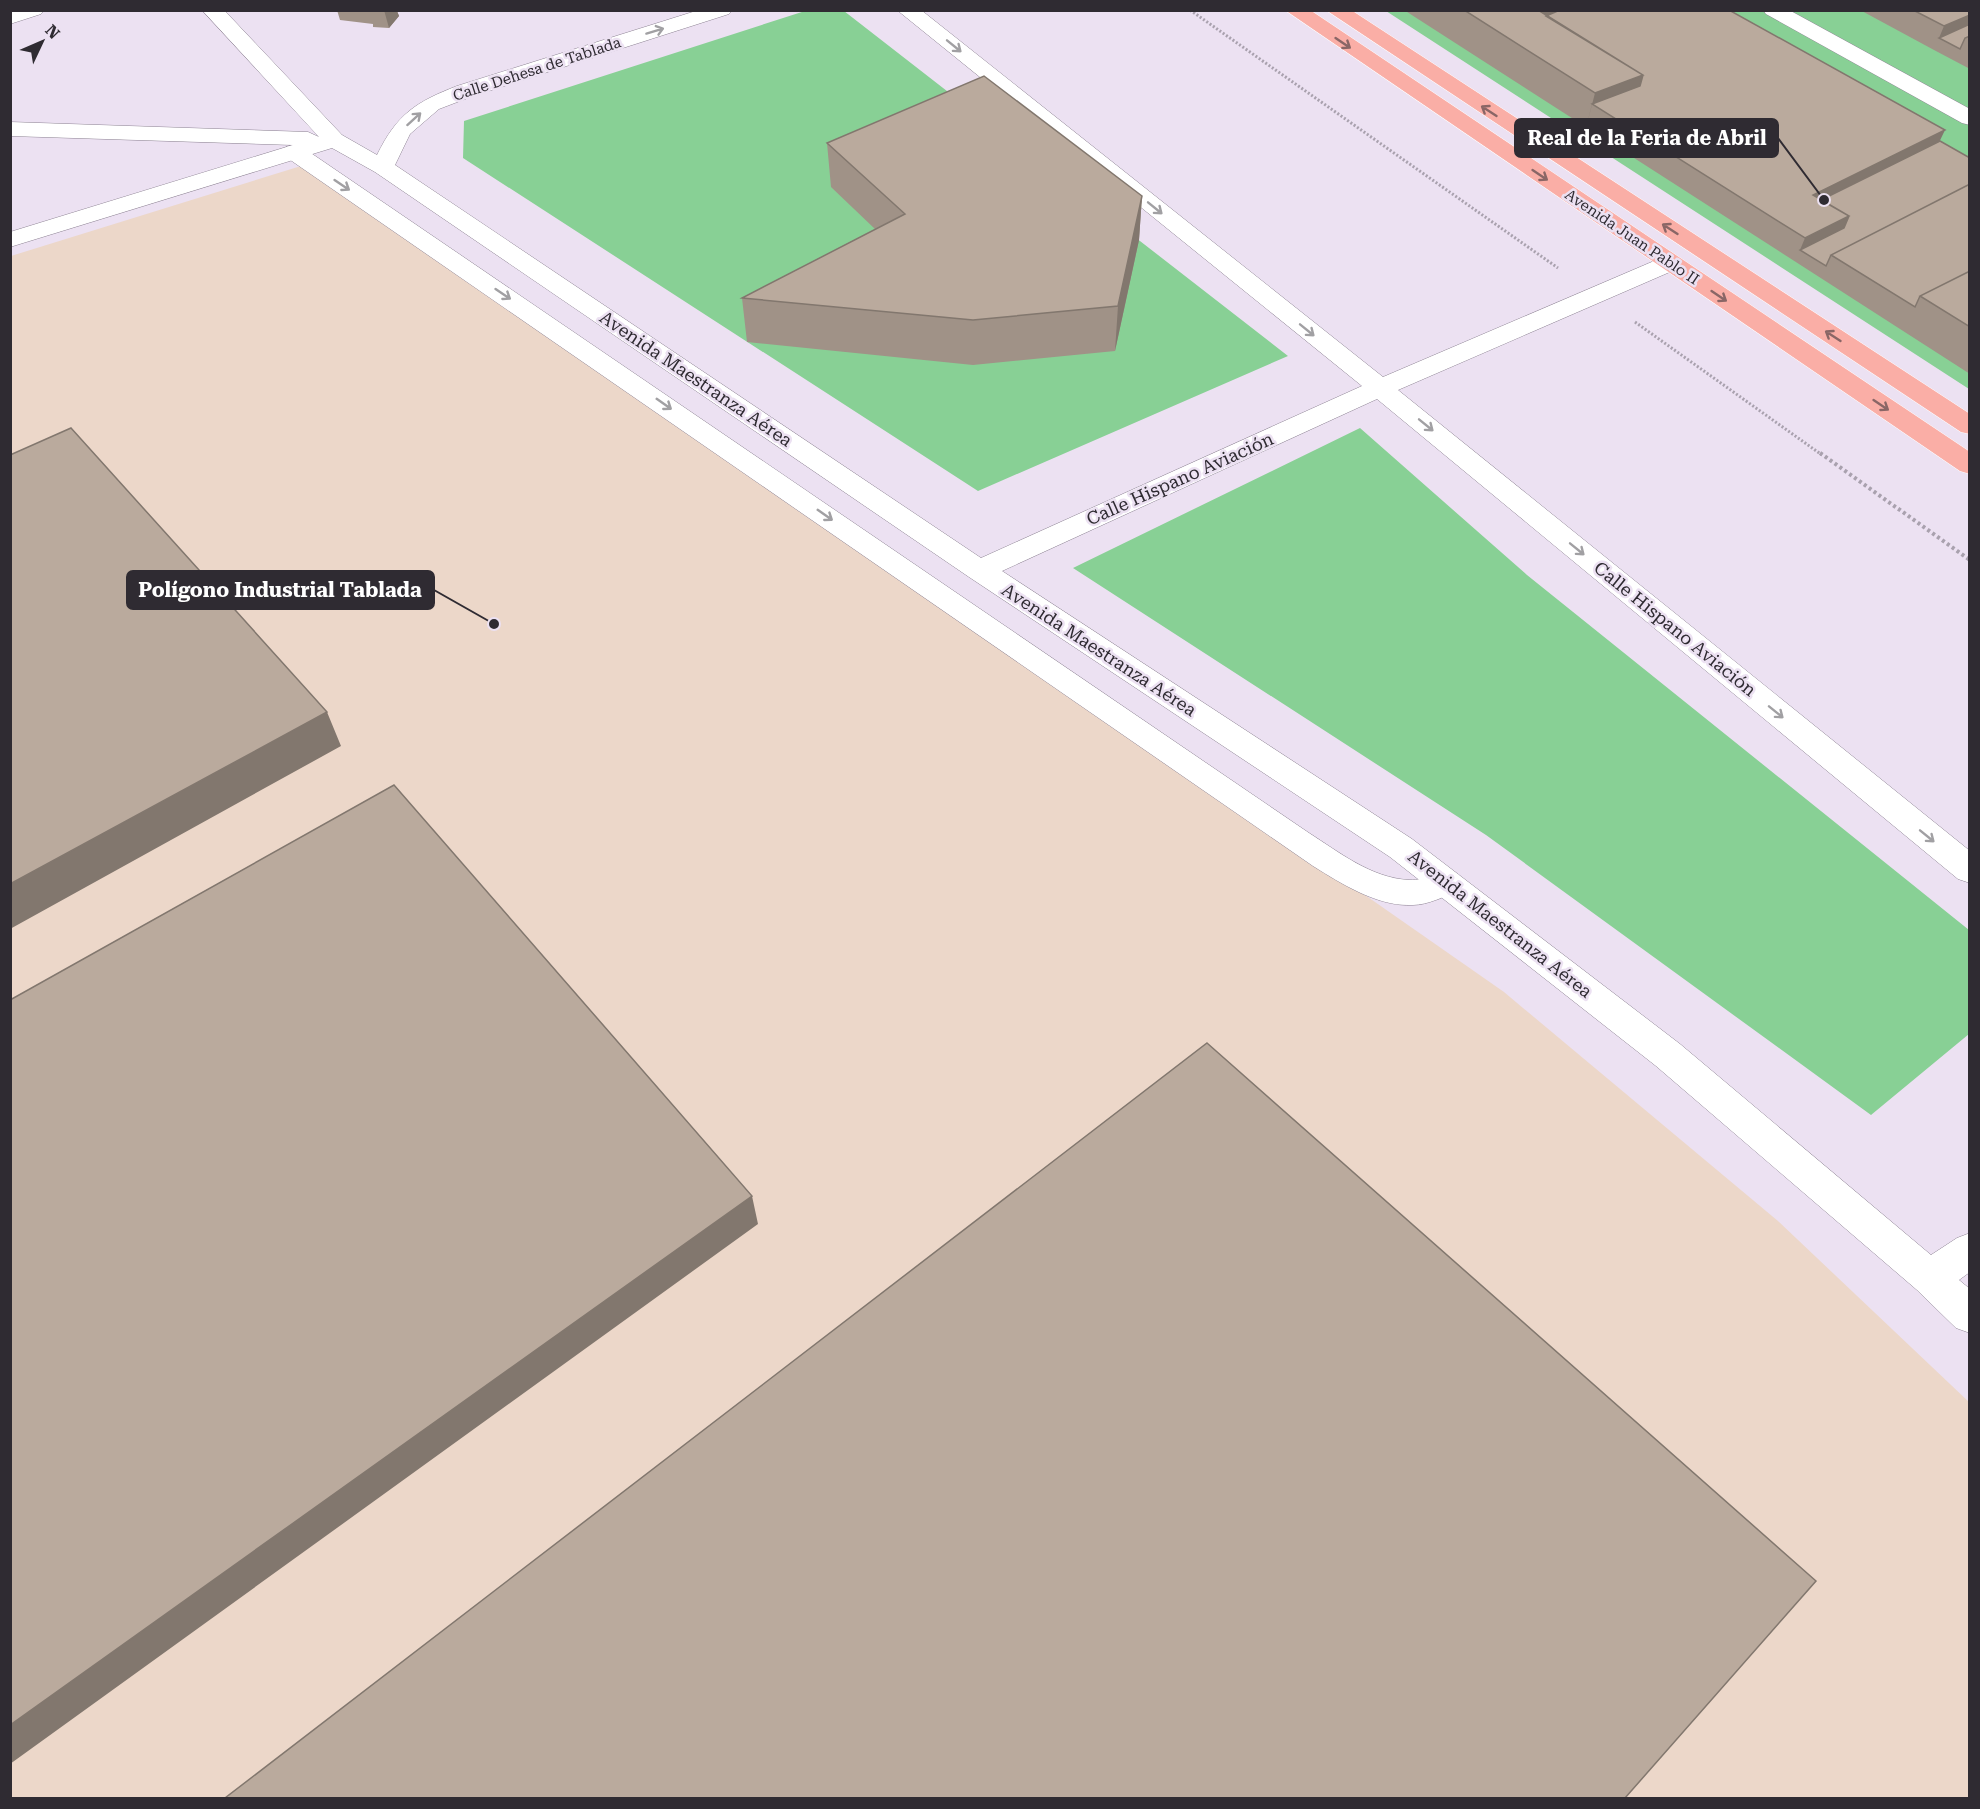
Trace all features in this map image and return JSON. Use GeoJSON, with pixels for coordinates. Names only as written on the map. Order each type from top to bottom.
{"type":"FeatureCollection","features":[{"type":"Feature","properties":{"kind":"main road","name":"Avenida Juan Pablo II"},"geometry":{"type":"LineString","coordinates":[[1295,10],[1970,465]]}},
{"type":"Feature","properties":{"kind":"main road","name":"Avenida Juan Pablo II"},"geometry":{"type":"LineString","coordinates":[[1336,10],[1970,426]]}},
{"type":"Feature","properties":{"kind":"street"},"geometry":{"type":"LineString","coordinates":[[10,18],[34,10]]}},
{"type":"Feature","properties":{"kind":"street","name":"Avenida Maestranza Aérea"},"geometry":{"type":"LineString","coordinates":[[212,10],[334,140],[382,167],[979,570],[1401,848],[1668,1055],[1930,1278],[1970,1315]]}},
{"type":"Feature","properties":{"kind":"street","name":"Calle Dehesa de Tablada"},"geometry":{"type":"LineString","coordinates":[[382,167],[400,131],[431,104],[465,91],[722,10]]}},
{"type":"Feature","properties":{"kind":"street"},"geometry":{"type":"LineString","coordinates":[[908,10],[1380,388]]}},
{"type":"Feature","properties":{"kind":"street"},"geometry":{"type":"LineString","coordinates":[[1773,10],[1970,118]]}},
{"type":"Feature","properties":{"kind":"street"},"geometry":{"type":"LineString","coordinates":[[10,129],[334,140]]}},
{"type":"Feature","properties":{"kind":"street"},"geometry":{"type":"LineString","coordinates":[[10,240],[334,140]]}},
{"type":"Feature","properties":{"kind":"street","name":"Calle Hispano Aviación"},"geometry":{"type":"LineString","coordinates":[[979,570],[1380,388],[1670,263]]}},
{"type":"Feature","properties":{"kind":"street","name":"Calle Hispano Aviación"},"geometry":{"type":"LineString","coordinates":[[1380,388],[1970,870]]}},
{"type":"Feature","properties":{"kind":"street"},"geometry":{"type":"LineString","coordinates":[[1930,1278],[1970,1250]]}},
{"type":"Feature","properties":{"kind":"lane"},"geometry":{"type":"LineString","coordinates":[[294,152],[1298,841],[1344,870],[1384,889],[1413,893],[1447,883]]}},
{"type":"Feature","properties":{"kind":"shaded area"},"geometry":{"type":"Polygon","coordinates":[[[314,162],[1504,992],[1778,1221],[1969,1402],[1969,1798],[11,1798],[11,256],[314,162]]]}},
{"type":"Feature","properties":{"kind":"green space"},"geometry":{"type":"Polygon","coordinates":[[[805,11],[844,11],[1288,356],[978,491],[463,158],[464,121],[805,11]]]}},
{"type":"Feature","properties":{"kind":"green space"},"geometry":{"type":"Polygon","coordinates":[[[1386,11],[1969,11],[1969,389],[1386,11]]]}},
{"type":"Feature","properties":{"kind":"green space"},"geometry":{"type":"Polygon","coordinates":[[[1360,428],[1527,575],[1969,930],[1969,1034],[1871,1115],[1486,835],[1073,568],[1360,428]]]}},
{"type":"Feature","properties":{"kind":"building"},"geometry":{"type":"Polygon","coordinates":[[[1464,10],[1538,10],[1643,75],[1595,93],[1464,10]]]}},
{"type":"Feature","properties":{"kind":"building"},"geometry":{"type":"Polygon","coordinates":[[[1560,10],[1729,10],[1945,130],[1813,195],[1849,216],[1805,238],[1592,104],[1640,86],[1643,75],[1546,16],[1560,10]]]}},
{"type":"Feature","properties":{"kind":"building"},"geometry":{"type":"Polygon","coordinates":[[[1913,10],[1970,10],[1970,15],[1944,26],[1913,10]]]}},
{"type":"Feature","properties":{"kind":"building"},"geometry":{"type":"Polygon","coordinates":[[[1970,24],[1970,36],[1965,38],[1960,49],[1939,38],[1970,24]]]}},
{"type":"Feature","properties":{"kind":"building"},"geometry":{"type":"Polygon","coordinates":[[[984,76],[1142,196],[1118,306],[973,320],[742,298],[905,214],[827,143],[984,76]]]}},
{"type":"Feature","properties":{"kind":"building"},"geometry":{"type":"Polygon","coordinates":[[[1940,141],[1970,158],[1970,184],[1831,255],[1826,266],[1800,250],[1844,228],[1849,216],[1821,200],[1940,141]]]}},
{"type":"Feature","properties":{"kind":"building"},"geometry":{"type":"Polygon","coordinates":[[[1970,184],[1970,271],[1920,296],[1915,307],[1831,255],[1970,184]]]}},
{"type":"Feature","properties":{"kind":"building"},"geometry":{"type":"Polygon","coordinates":[[[1970,271],[1970,327],[1920,296],[1970,271]]]}},
{"type":"Feature","properties":{"kind":"building"},"geometry":{"type":"Polygon","coordinates":[[[71,428],[327,712],[10,884],[10,455],[71,428]]]}},
{"type":"Feature","properties":{"kind":"building"},"geometry":{"type":"Polygon","coordinates":[[[394,785],[752,1196],[10,1725],[10,1000],[394,785]]]}},
{"type":"Feature","properties":{"kind":"building"},"geometry":{"type":"Polygon","coordinates":[[[1207,1043],[1816,1581],[1625,1798],[225,1798],[1207,1043]]]}},
{"type":"Feature","properties":{"kind":"place","name":"Real de la Feria de Abril"},"geometry":{"type":"Point","coordinates":[1824,200]}},
{"type":"Feature","properties":{"kind":"place","name":"Polígono Industrial Tablada"},"geometry":{"type":"Point","coordinates":[494,624]}}]}
